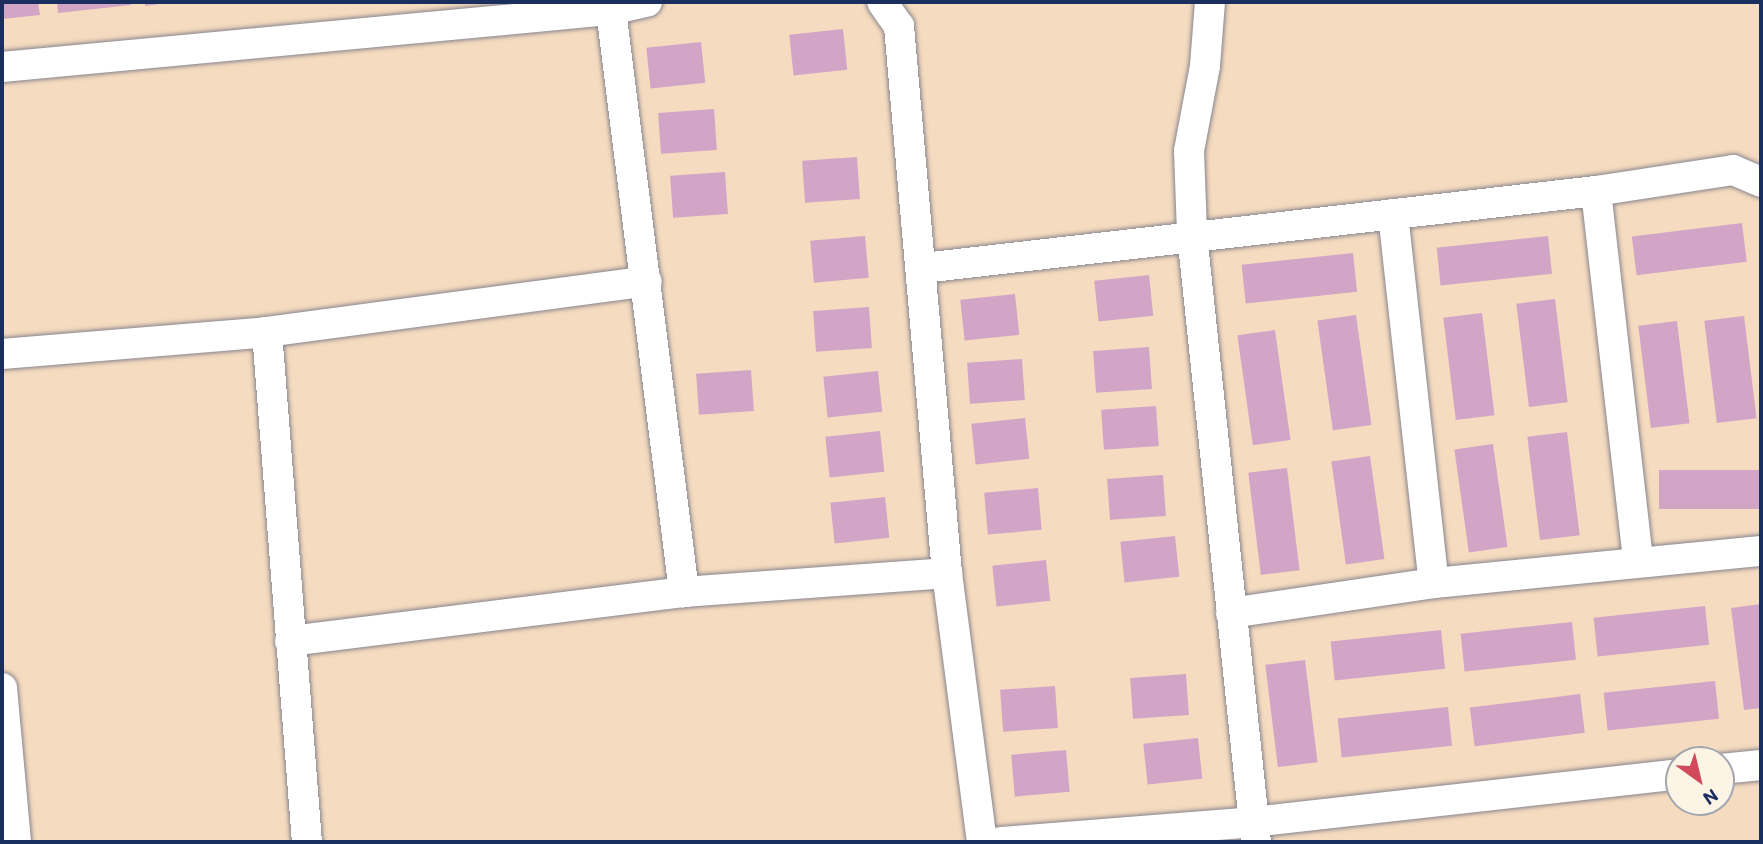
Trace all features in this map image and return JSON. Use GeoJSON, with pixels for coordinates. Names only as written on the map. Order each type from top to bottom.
{"type":"FeatureCollection","features":[{"type":"Feature","properties":{"kind":"street"},"geometry":{"type":"LineString","coordinates":[[2,67],[646,2]]}},
{"type":"Feature","properties":{"kind":"street"},"geometry":{"type":"LineString","coordinates":[[882,2],[899,26],[923,268],[947,573],[982,842]]}},
{"type":"Feature","properties":{"kind":"street"},"geometry":{"type":"LineString","coordinates":[[1210,2],[1206,66],[1189,151],[1192,234],[1254,832]]}},
{"type":"Feature","properties":{"kind":"street"},"geometry":{"type":"LineString","coordinates":[[611,6],[684,592]]}},
{"type":"Feature","properties":{"kind":"street"},"geometry":{"type":"LineString","coordinates":[[923,268],[1192,234],[1596,191],[1733,170],[1761,182]]}},
{"type":"Feature","properties":{"kind":"street"},"geometry":{"type":"LineString","coordinates":[[1596,191],[1637,561]]}},
{"type":"Feature","properties":{"kind":"street"},"geometry":{"type":"LineString","coordinates":[[1393,214],[1434,583]]}},
{"type":"Feature","properties":{"kind":"street"},"geometry":{"type":"LineString","coordinates":[[2,354],[267,332],[647,281]]}},
{"type":"Feature","properties":{"kind":"street"},"geometry":{"type":"LineString","coordinates":[[267,332],[307,842]]}},
{"type":"Feature","properties":{"kind":"street"},"geometry":{"type":"LineString","coordinates":[[1231,613],[1434,583],[1637,561],[1761,551]]}},
{"type":"Feature","properties":{"kind":"street"},"geometry":{"type":"LineString","coordinates":[[290,641],[684,592],[947,573]]}},
{"type":"Feature","properties":{"kind":"street"},"geometry":{"type":"LineString","coordinates":[[2,688],[16,842]]}},
{"type":"Feature","properties":{"kind":"street"},"geometry":{"type":"LineString","coordinates":[[1735,768],[1761,765]]}},
{"type":"Feature","properties":{"kind":"street"},"geometry":{"type":"LineString","coordinates":[[1001,842],[1254,832],[1665,776]]}},
{"type":"Feature","properties":{"kind":"building"},"geometry":{"type":"Polygon","coordinates":[[[2,2],[38,2],[40,15],[2,19],[2,2]]]}},
{"type":"Feature","properties":{"kind":"building"},"geometry":{"type":"Polygon","coordinates":[[[57,2],[130,2],[131,5],[58,13],[57,2]]]}},
{"type":"Feature","properties":{"kind":"building"},"geometry":{"type":"Polygon","coordinates":[[[145,2],[165,2],[165,3],[145,6],[145,2]]]}},
{"type":"Feature","properties":{"kind":"building"},"geometry":{"type":"Polygon","coordinates":[[[843,29],[847,70],[794,75],[789,35],[843,29]]]}},
{"type":"Feature","properties":{"kind":"building"},"geometry":{"type":"Polygon","coordinates":[[[701,42],[705,83],[651,89],[646,48],[701,42]]]}},
{"type":"Feature","properties":{"kind":"building"},"geometry":{"type":"Polygon","coordinates":[[[714,109],[717,150],[661,154],[658,113],[714,109]]]}},
{"type":"Feature","properties":{"kind":"building"},"geometry":{"type":"Polygon","coordinates":[[[857,157],[860,199],[805,203],[802,161],[857,157]]]}},
{"type":"Feature","properties":{"kind":"building"},"geometry":{"type":"Polygon","coordinates":[[[725,172],[728,214],[673,218],[670,176],[725,172]]]}},
{"type":"Feature","properties":{"kind":"building"},"geometry":{"type":"Polygon","coordinates":[[[1742,223],[1747,262],[1637,275],[1632,237],[1742,223]]]}},
{"type":"Feature","properties":{"kind":"building"},"geometry":{"type":"Polygon","coordinates":[[[865,236],[869,278],[814,283],[810,241],[865,236]]]}},
{"type":"Feature","properties":{"kind":"building"},"geometry":{"type":"Polygon","coordinates":[[[1548,236],[1552,274],[1441,285],[1437,248],[1548,236]]]}},
{"type":"Feature","properties":{"kind":"building"},"geometry":{"type":"Polygon","coordinates":[[[1353,253],[1357,292],[1246,303],[1242,265],[1353,253]]]}},
{"type":"Feature","properties":{"kind":"building"},"geometry":{"type":"Polygon","coordinates":[[[1149,275],[1153,316],[1099,322],[1094,281],[1149,275]]]}},
{"type":"Feature","properties":{"kind":"building"},"geometry":{"type":"Polygon","coordinates":[[[1015,294],[1019,335],[965,341],[960,300],[1015,294]]]}},
{"type":"Feature","properties":{"kind":"building"},"geometry":{"type":"Polygon","coordinates":[[[1555,299],[1568,402],[1529,407],[1516,304],[1555,299]]]}},
{"type":"Feature","properties":{"kind":"building"},"geometry":{"type":"Polygon","coordinates":[[[869,307],[872,348],[816,352],[813,311],[869,307]]]}},
{"type":"Feature","properties":{"kind":"building"},"geometry":{"type":"Polygon","coordinates":[[[1482,313],[1495,415],[1456,420],[1443,318],[1482,313]]]}},
{"type":"Feature","properties":{"kind":"building"},"geometry":{"type":"Polygon","coordinates":[[[1356,315],[1371,425],[1333,430],[1317,320],[1356,315]]]}},
{"type":"Feature","properties":{"kind":"building"},"geometry":{"type":"Polygon","coordinates":[[[1744,316],[1757,418],[1717,423],[1704,321],[1744,316]]]}},
{"type":"Feature","properties":{"kind":"building"},"geometry":{"type":"Polygon","coordinates":[[[1677,321],[1690,423],[1651,428],[1638,326],[1677,321]]]}},
{"type":"Feature","properties":{"kind":"building"},"geometry":{"type":"Polygon","coordinates":[[[1275,330],[1290,440],[1253,445],[1237,335],[1275,330]]]}},
{"type":"Feature","properties":{"kind":"building"},"geometry":{"type":"Polygon","coordinates":[[[1149,347],[1152,389],[1096,393],[1093,351],[1149,347]]]}},
{"type":"Feature","properties":{"kind":"building"},"geometry":{"type":"Polygon","coordinates":[[[1022,359],[1025,400],[970,404],[967,363],[1022,359]]]}},
{"type":"Feature","properties":{"kind":"building"},"geometry":{"type":"Polygon","coordinates":[[[751,370],[754,411],[699,415],[696,374],[751,370]]]}},
{"type":"Feature","properties":{"kind":"building"},"geometry":{"type":"Polygon","coordinates":[[[878,371],[882,412],[828,418],[823,377],[878,371]]]}},
{"type":"Feature","properties":{"kind":"building"},"geometry":{"type":"Polygon","coordinates":[[[1156,406],[1159,446],[1104,450],[1101,410],[1156,406]]]}},
{"type":"Feature","properties":{"kind":"building"},"geometry":{"type":"Polygon","coordinates":[[[1025,418],[1029,459],[976,464],[971,424],[1025,418]]]}},
{"type":"Feature","properties":{"kind":"building"},"geometry":{"type":"Polygon","coordinates":[[[880,431],[884,472],[830,478],[825,437],[880,431]]]}},
{"type":"Feature","properties":{"kind":"building"},"geometry":{"type":"Polygon","coordinates":[[[1567,432],[1580,535],[1540,540],[1527,437],[1567,432]]]}},
{"type":"Feature","properties":{"kind":"building"},"geometry":{"type":"Polygon","coordinates":[[[1493,444],[1507,547],[1469,552],[1454,449],[1493,444]]]}},
{"type":"Feature","properties":{"kind":"building"},"geometry":{"type":"Polygon","coordinates":[[[1370,456],[1384,559],[1346,564],[1331,461],[1370,456]]]}},
{"type":"Feature","properties":{"kind":"building"},"geometry":{"type":"Polygon","coordinates":[[[1287,468],[1300,570],[1261,575],[1248,473],[1287,468]]]}},
{"type":"Feature","properties":{"kind":"building"},"geometry":{"type":"Polygon","coordinates":[[[1659,470],[1761,470],[1761,509],[1659,509],[1659,470]]]}},
{"type":"Feature","properties":{"kind":"building"},"geometry":{"type":"Polygon","coordinates":[[[1163,475],[1166,516],[1110,520],[1107,479],[1163,475]]]}},
{"type":"Feature","properties":{"kind":"building"},"geometry":{"type":"Polygon","coordinates":[[[1038,488],[1042,530],[988,535],[984,493],[1038,488]]]}},
{"type":"Feature","properties":{"kind":"building"},"geometry":{"type":"Polygon","coordinates":[[[885,497],[889,538],[835,544],[830,503],[885,497]]]}},
{"type":"Feature","properties":{"kind":"building"},"geometry":{"type":"Polygon","coordinates":[[[1175,536],[1179,577],[1125,583],[1120,542],[1175,536]]]}},
{"type":"Feature","properties":{"kind":"building"},"geometry":{"type":"Polygon","coordinates":[[[1046,560],[1050,601],[997,606],[992,566],[1046,560]]]}},
{"type":"Feature","properties":{"kind":"building"},"geometry":{"type":"Polygon","coordinates":[[[1761,604],[1761,708],[1744,710],[1731,608],[1761,604]]]}},
{"type":"Feature","properties":{"kind":"building"},"geometry":{"type":"Polygon","coordinates":[[[1705,606],[1709,645],[1598,656],[1594,618],[1705,606]]]}},
{"type":"Feature","properties":{"kind":"building"},"geometry":{"type":"Polygon","coordinates":[[[1572,622],[1576,660],[1465,671],[1461,634],[1572,622]]]}},
{"type":"Feature","properties":{"kind":"building"},"geometry":{"type":"Polygon","coordinates":[[[1441,630],[1445,669],[1335,680],[1331,642],[1441,630]]]}},
{"type":"Feature","properties":{"kind":"building"},"geometry":{"type":"Polygon","coordinates":[[[1305,660],[1318,762],[1278,767],[1265,665],[1305,660]]]}},
{"type":"Feature","properties":{"kind":"building"},"geometry":{"type":"Polygon","coordinates":[[[1186,674],[1189,715],[1133,719],[1130,678],[1186,674]]]}},
{"type":"Feature","properties":{"kind":"building"},"geometry":{"type":"Polygon","coordinates":[[[1715,681],[1719,719],[1608,730],[1604,693],[1715,681]]]}},
{"type":"Feature","properties":{"kind":"building"},"geometry":{"type":"Polygon","coordinates":[[[1055,686],[1058,728],[1003,732],[1000,690],[1055,686]]]}},
{"type":"Feature","properties":{"kind":"building"},"geometry":{"type":"Polygon","coordinates":[[[1580,694],[1585,733],[1475,746],[1470,708],[1580,694]]]}},
{"type":"Feature","properties":{"kind":"building"},"geometry":{"type":"Polygon","coordinates":[[[1448,707],[1452,746],[1342,757],[1338,719],[1448,707]]]}},
{"type":"Feature","properties":{"kind":"building"},"geometry":{"type":"Polygon","coordinates":[[[1198,738],[1202,779],[1148,785],[1143,744],[1198,738]]]}},
{"type":"Feature","properties":{"kind":"building"},"geometry":{"type":"Polygon","coordinates":[[[1066,750],[1070,792],[1015,797],[1011,755],[1066,750]]]}}]}
